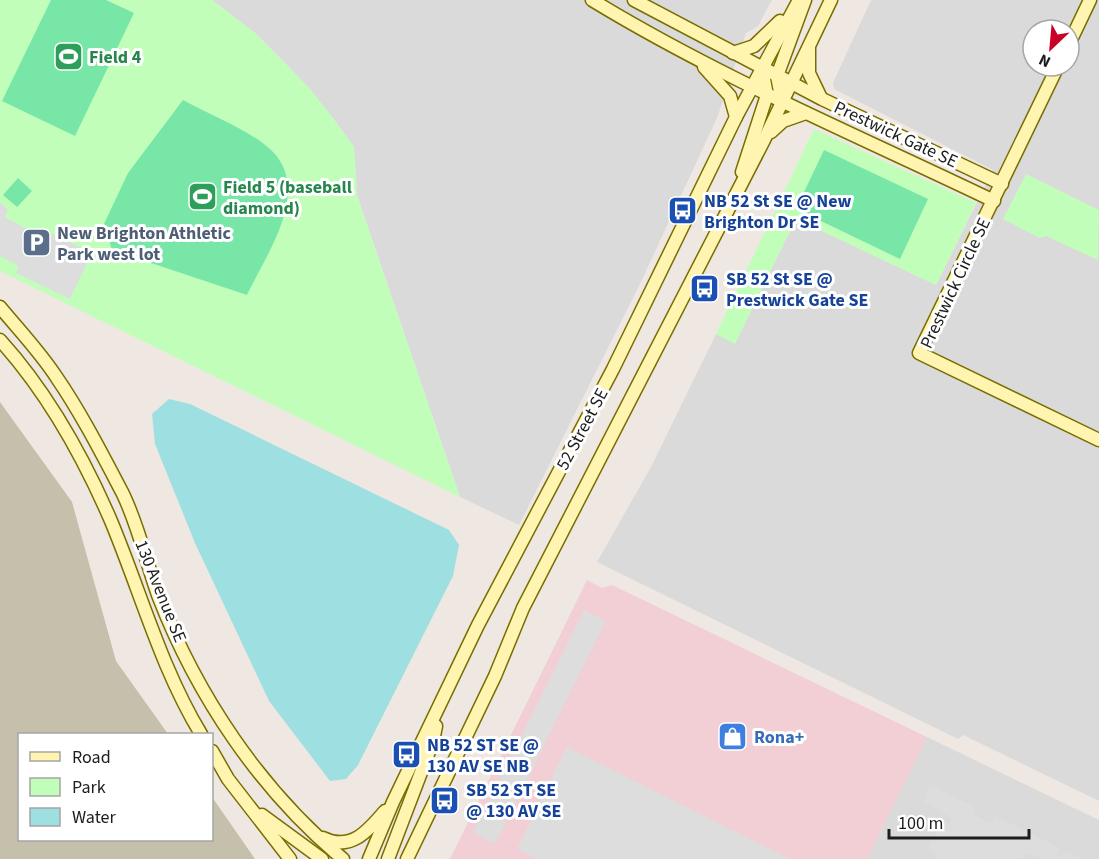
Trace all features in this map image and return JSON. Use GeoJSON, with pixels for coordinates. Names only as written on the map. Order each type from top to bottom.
{"type":"FeatureCollection","features":[{"type":"Feature","properties":{"kind":"main road"},"geometry":{"type":"LineString","coordinates":[[592,0],[695,58],[723,86],[735,104],[736,117]]}},
{"type":"Feature","properties":{"kind":"main road","name":"Prestwick Gate SE"},"geometry":{"type":"LineString","coordinates":[[633,0],[822,99],[1002,184]]}},
{"type":"Feature","properties":{"kind":"main road"},"geometry":{"type":"LineString","coordinates":[[782,102],[777,76],[805,0]]}},
{"type":"Feature","properties":{"kind":"main road","name":"52 Street SE"},"geometry":{"type":"LineString","coordinates":[[407,859],[495,676],[523,608],[630,405],[764,140],[831,0]]}},
{"type":"Feature","properties":{"kind":"main road"},"geometry":{"type":"LineString","coordinates":[[1081,19],[1090,0]]}},
{"type":"Feature","properties":{"kind":"main road"},"geometry":{"type":"LineString","coordinates":[[733,53],[760,42],[795,5]]}},
{"type":"Feature","properties":{"kind":"main road","name":"52 Street SE"},"geometry":{"type":"LineString","coordinates":[[369,859],[393,802],[478,626],[626,344],[736,117],[795,5]]}},
{"type":"Feature","properties":{"kind":"main road"},"geometry":{"type":"LineString","coordinates":[[808,48],[809,73],[822,99]]}},
{"type":"Feature","properties":{"kind":"main road","name":"Prestwick Gate SE"},"geometry":{"type":"LineString","coordinates":[[695,58],[767,95],[994,201]]}},
{"type":"Feature","properties":{"kind":"main road"},"geometry":{"type":"LineString","coordinates":[[737,190],[746,152],[767,95],[762,68]]}},
{"type":"Feature","properties":{"kind":"main road","name":"Prestwick Circle SE"},"geometry":{"type":"LineString","coordinates":[[1052,78],[919,353],[1099,440]]}},
{"type":"Feature","properties":{"kind":"main road"},"geometry":{"type":"LineString","coordinates":[[764,140],[783,121],[806,113]]}},
{"type":"Feature","properties":{"kind":"main road","name":"130 Avenue SE"},"geometry":{"type":"LineString","coordinates":[[0,307],[57,377],[123,494],[159,597],[194,670],[233,737],[262,779],[312,832],[343,859]]}},
{"type":"Feature","properties":{"kind":"main road","name":"130 Avenue SE"},"geometry":{"type":"LineString","coordinates":[[0,340],[51,405],[84,462],[111,522],[169,671],[200,733]]}},
{"type":"Feature","properties":{"kind":"main road"},"geometry":{"type":"LineString","coordinates":[[388,859],[433,741],[439,710]]}},
{"type":"Feature","properties":{"kind":"main road"},"geometry":{"type":"LineString","coordinates":[[213,753],[249,806],[290,859]]}},
{"type":"Feature","properties":{"kind":"main road"},"geometry":{"type":"LineString","coordinates":[[213,760],[224,784],[282,859]]}},
{"type":"Feature","properties":{"kind":"main road"},"geometry":{"type":"LineString","coordinates":[[312,832],[327,841],[350,842],[370,828],[393,802]]}},
{"type":"Feature","properties":{"kind":"main road"},"geometry":{"type":"LineString","coordinates":[[249,806],[322,859]]}},
{"type":"Feature","properties":{"kind":"shaded area"},"geometry":{"type":"Polygon","coordinates":[[[212,0],[772,0],[758,26],[746,33],[717,118],[640,284],[519,525],[460,497],[357,195],[354,147],[310,89],[284,62],[255,33],[212,0]]]}},
{"type":"Feature","properties":{"kind":"shaded area"},"geometry":{"type":"Polygon","coordinates":[[[871,0],[1099,0],[1099,801],[963,735],[958,739],[597,562],[651,467],[716,334],[735,343],[796,218],[936,285],[993,170],[834,89],[833,83],[871,0]]]}},
{"type":"Feature","properties":{"kind":"shaded area","name":"New Brighton Athletic Park west lot"},"geometry":{"type":"Polygon","coordinates":[[[0,202],[8,210],[5,217],[34,233],[38,227],[92,253],[70,299],[16,273],[19,266],[0,256],[0,202]]]}},
{"type":"Feature","properties":{"kind":"shaded area"},"geometry":{"type":"Polygon","coordinates":[[[0,402],[72,502],[116,661],[167,733],[18,733],[18,841],[213,841],[213,798],[255,859],[0,859],[0,402]]]}},
{"type":"Feature","properties":{"kind":"shaded area"},"geometry":{"type":"Polygon","coordinates":[[[587,580],[602,588],[612,585],[927,737],[867,859],[450,859],[587,580]]]}},
{"type":"Feature","properties":{"kind":"shaded area"},"geometry":{"type":"Polygon","coordinates":[[[584,610],[606,621],[495,844],[473,833],[584,610]]]}},
{"type":"Feature","properties":{"kind":"shaded area"},"geometry":{"type":"Polygon","coordinates":[[[927,737],[1099,820],[1099,859],[867,859],[927,737]]]}},
{"type":"Feature","properties":{"kind":"shaded area"},"geometry":{"type":"Polygon","coordinates":[[[567,747],[790,859],[537,859],[517,849],[567,747]]]}},
{"type":"Feature","properties":{"kind":"shaded area"},"geometry":{"type":"Polygon","coordinates":[[[930,785],[975,807],[972,814],[991,823],[995,816],[1060,848],[1057,855],[1062,857],[1065,851],[1082,859],[1042,859],[1029,853],[1020,859],[937,859],[935,853],[928,849],[942,821],[949,824],[952,818],[923,801],[930,785]]]}},
{"type":"Feature","properties":{"kind":"green space"},"geometry":{"type":"Polygon","coordinates":[[[0,0],[212,0],[255,33],[310,89],[354,147],[357,196],[460,497],[0,271],[0,0]]]}},
{"type":"Feature","properties":{"kind":"green space","name":"Field 4"},"geometry":{"type":"Polygon","coordinates":[[[51,0],[106,0],[134,13],[75,136],[2,101],[51,0]]]}},
{"type":"Feature","properties":{"kind":"green space","name":"Field 5 (baseball diamond)"},"geometry":{"type":"Polygon","coordinates":[[[183,100],[256,138],[275,154],[285,170],[288,188],[281,225],[247,295],[112,250],[104,224],[128,173],[183,100]]]}},
{"type":"Feature","properties":{"kind":"green space"},"geometry":{"type":"Polygon","coordinates":[[[814,129],[976,203],[936,285],[796,219],[735,344],[716,334],[814,129]]]}},
{"type":"Feature","properties":{"kind":"green space"},"geometry":{"type":"Polygon","coordinates":[[[824,150],[928,199],[900,259],[796,209],[824,150]]]}},
{"type":"Feature","properties":{"kind":"green space"},"geometry":{"type":"Polygon","coordinates":[[[1026,174],[1099,210],[1098,260],[1046,236],[1040,238],[1003,219],[1026,174]]]}},
{"type":"Feature","properties":{"kind":"green space"},"geometry":{"type":"Polygon","coordinates":[[[18,178],[32,191],[17,207],[3,195],[18,178]]]}},
{"type":"Feature","properties":{"kind":"water"},"geometry":{"type":"Polygon","coordinates":[[[169,399],[190,404],[449,530],[459,545],[453,576],[358,765],[346,779],[330,781],[269,701],[195,543],[155,444],[152,414],[169,399]]]}},
{"type":"Feature","properties":{"kind":"place","name":"Field 4"},"geometry":{"type":"Point","coordinates":[68,57]}},
{"type":"Feature","properties":{"kind":"place","name":"Field 5 (baseball diamond)"},"geometry":{"type":"Point","coordinates":[202,197]}},
{"type":"Feature","properties":{"kind":"place","name":"NB 52 St SE @ New Brighton Dr SE"},"geometry":{"type":"Point","coordinates":[683,211]}},
{"type":"Feature","properties":{"kind":"place","name":"New Brighton Athletic Park west lot"},"geometry":{"type":"Point","coordinates":[36,243]}},
{"type":"Feature","properties":{"kind":"place","name":"SB 52 St SE @ Prestwick Gate SE"},"geometry":{"type":"Point","coordinates":[705,289]}},
{"type":"Feature","properties":{"kind":"place","name":"Rona+"},"geometry":{"type":"Point","coordinates":[733,737]}},
{"type":"Feature","properties":{"kind":"place","name":"NB 52 ST SE @ 130 AV SE NB"},"geometry":{"type":"Point","coordinates":[406,755]}},
{"type":"Feature","properties":{"kind":"place","name":"SB 52 ST SE @ 130 AV SE"},"geometry":{"type":"Point","coordinates":[445,800]}}]}
